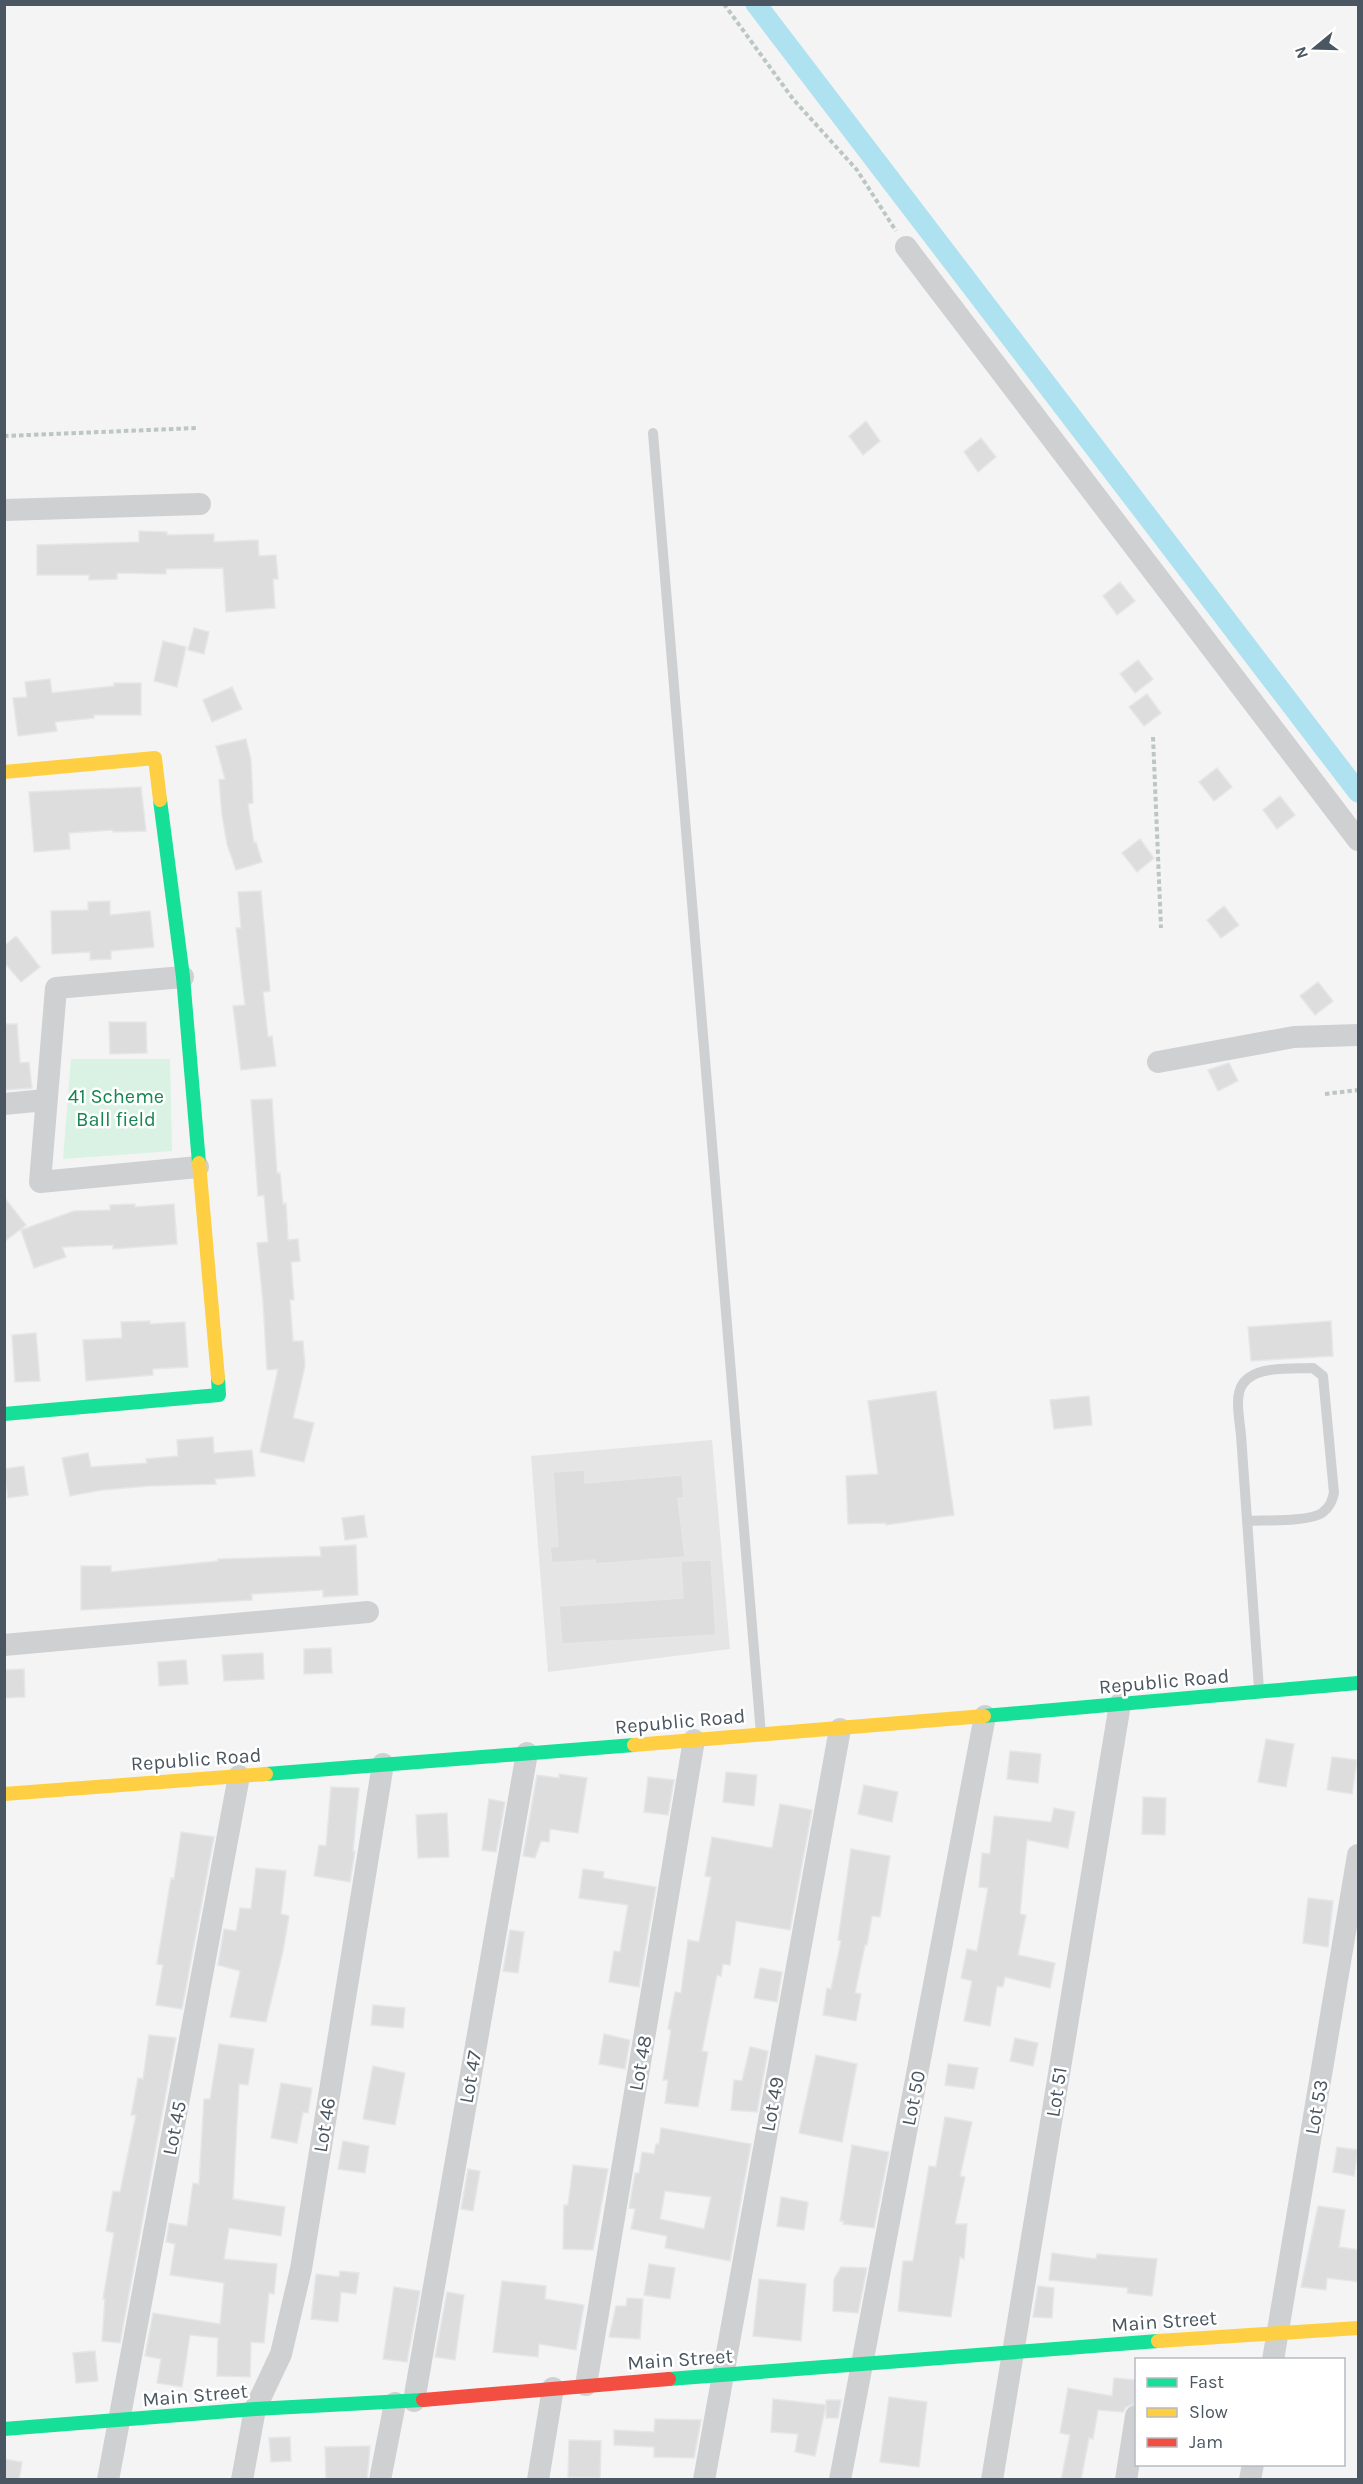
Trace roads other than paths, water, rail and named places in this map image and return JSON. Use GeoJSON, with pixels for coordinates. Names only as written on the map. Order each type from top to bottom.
{"type":"FeatureCollection","features":[{"type":"Feature","properties":{"kind":"street"},"geometry":{"type":"LineString","coordinates":[[906,247],[1359,840]]}},
{"type":"Feature","properties":{"kind":"street"},"geometry":{"type":"LineString","coordinates":[[4,510],[200,504]]}},
{"type":"Feature","properties":{"kind":"street"},"geometry":{"type":"LineString","coordinates":[[4,772],[155,758],[183,977],[219,1395],[4,1414]]}},
{"type":"Feature","properties":{"kind":"street"},"geometry":{"type":"LineString","coordinates":[[183,977],[56,988],[40,1182],[198,1167]]}},
{"type":"Feature","properties":{"kind":"street"},"geometry":{"type":"LineString","coordinates":[[1158,1062],[1294,1037],[1359,1035]]}},
{"type":"Feature","properties":{"kind":"street"},"geometry":{"type":"LineString","coordinates":[[4,1104],[45,1100]]}},
{"type":"Feature","properties":{"kind":"street"},"geometry":{"type":"LineString","coordinates":[[4,1646],[368,1612]]}},
{"type":"Feature","properties":{"kind":"street","name":"Republic Road"},"geometry":{"type":"LineString","coordinates":[[4,1794],[840,1729],[1359,1683]]}},
{"type":"Feature","properties":{"kind":"street","name":"Lot 51"},"geometry":{"type":"LineString","coordinates":[[992,2480],[1120,1704]]}},
{"type":"Feature","properties":{"kind":"street","name":"Lot 50"},"geometry":{"type":"LineString","coordinates":[[840,2480],[985,1716]]}},
{"type":"Feature","properties":{"kind":"street","name":"Lot 49"},"geometry":{"type":"LineString","coordinates":[[704,2480],[840,1729]]}},
{"type":"Feature","properties":{"kind":"street","name":"Lot 48"},"geometry":{"type":"LineString","coordinates":[[585,2385],[694,1740]]}},
{"type":"Feature","properties":{"kind":"street","name":"Lot 47"},"geometry":{"type":"LineString","coordinates":[[380,2480],[404,2402],[526,1753]]}},
{"type":"Feature","properties":{"kind":"street","name":"Lot 46"},"geometry":{"type":"LineString","coordinates":[[243,2480],[255,2409],[281,2354],[301,2269],[382,1764]]}},
{"type":"Feature","properties":{"kind":"street","name":"Lot 45"},"geometry":{"type":"LineString","coordinates":[[108,2480],[239,1776]]}},
{"type":"Feature","properties":{"kind":"street","name":"Lot 53"},"geometry":{"type":"LineString","coordinates":[[1273,2358],[1359,1855]]}},
{"type":"Feature","properties":{"kind":"street","name":"Main Street"},"geometry":{"type":"LineString","coordinates":[[4,2429],[255,2409],[404,2402],[585,2385],[1013,2352],[1148,2351],[1278,2332],[1359,2328]]}},
{"type":"Feature","properties":{"kind":"street"},"geometry":{"type":"LineString","coordinates":[[538,2480],[553,2388]]}},
{"type":"Feature","properties":{"kind":"street"},"geometry":{"type":"LineString","coordinates":[[1126,2480],[1135,2428]]}},
{"type":"Feature","properties":{"kind":"lane"},"geometry":{"type":"LineString","coordinates":[[653,434],[761,1734]]}},
{"type":"Feature","properties":{"kind":"lane"},"geometry":{"type":"LineString","coordinates":[[1247,1521],[1308,1517],[1321,1514],[1331,1504],[1334,1493],[1323,1376],[1313,1368],[1258,1372],[1249,1377],[1238,1394],[1247,1521],[1260,1692]]}},
{"type":"Feature","properties":{"kind":"waterway"},"geometry":{"type":"LineString","coordinates":[[756,4],[1358,792]]}},
{"type":"Feature","properties":{"kind":"park label","name":"41 Scheme Ball field"},"geometry":{"type":"Point","coordinates":[116,1108]}}]}
